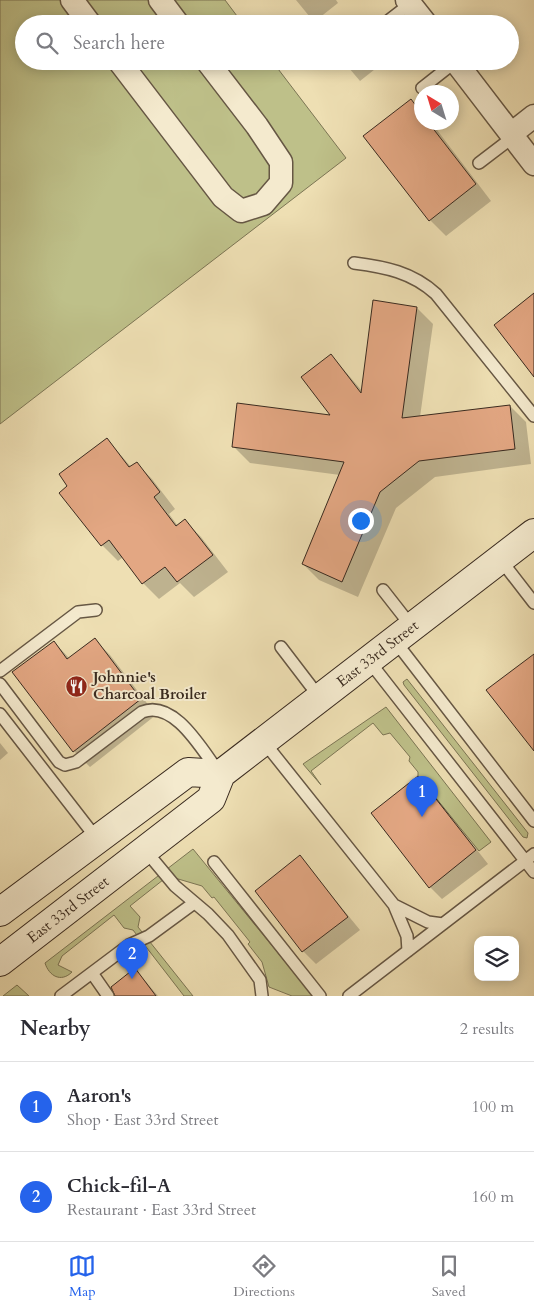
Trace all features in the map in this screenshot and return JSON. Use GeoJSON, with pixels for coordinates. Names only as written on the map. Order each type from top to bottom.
{"type":"FeatureCollection","features":[{"type":"Feature","properties":{"kind":"main road","name":"East 33rd Street"},"geometry":{"type":"LineString","coordinates":[[0,962],[211,798],[221,774],[534,534]]}},
{"type":"Feature","properties":{"kind":"main road"},"geometry":{"type":"LineString","coordinates":[[0,912],[98,841],[188,772],[221,774]]}},
{"type":"Feature","properties":{"kind":"street"},"geometry":{"type":"LineString","coordinates":[[72,0],[83,15]]}},
{"type":"Feature","properties":{"kind":"street"},"geometry":{"type":"LineString","coordinates":[[160,0],[171,15]]}},
{"type":"Feature","properties":{"kind":"street"},"geometry":{"type":"LineString","coordinates":[[409,2],[419,15]]}},
{"type":"Feature","properties":{"kind":"street"},"geometry":{"type":"LineString","coordinates":[[126,70],[224,197],[241,211],[263,204],[281,183],[281,162],[258,126],[214,70]]}},
{"type":"Feature","properties":{"kind":"street"},"geometry":{"type":"LineString","coordinates":[[461,70],[534,164]]}},
{"type":"Feature","properties":{"kind":"street"},"geometry":{"type":"LineString","coordinates":[[512,135],[534,116]]}},
{"type":"Feature","properties":{"kind":"lane"},"geometry":{"type":"LineString","coordinates":[[394,15],[409,2]]}},
{"type":"Feature","properties":{"kind":"lane"},"geometry":{"type":"LineString","coordinates":[[426,85],[445,70]]}},
{"type":"Feature","properties":{"kind":"lane"},"geometry":{"type":"LineString","coordinates":[[479,163],[512,135]]}},
{"type":"Feature","properties":{"kind":"lane"},"geometry":{"type":"LineString","coordinates":[[354,262],[399,272],[425,284],[442,302],[534,416]]}},
{"type":"Feature","properties":{"kind":"lane"},"geometry":{"type":"LineString","coordinates":[[500,559],[534,603]]}},
{"type":"Feature","properties":{"kind":"lane"},"geometry":{"type":"LineString","coordinates":[[384,590],[403,634],[534,821]]}},
{"type":"Feature","properties":{"kind":"lane"},"geometry":{"type":"LineString","coordinates":[[0,671],[72,616],[86,610],[96,610]]}},
{"type":"Feature","properties":{"kind":"lane"},"geometry":{"type":"LineString","coordinates":[[281,647],[320,698]]}},
{"type":"Feature","properties":{"kind":"lane"},"geometry":{"type":"LineString","coordinates":[[369,661],[529,857],[534,872]]}},
{"type":"Feature","properties":{"kind":"lane"},"geometry":{"type":"LineString","coordinates":[[0,684],[60,762],[65,765],[76,762],[142,712],[152,709],[181,722],[221,774]]}},
{"type":"Feature","properties":{"kind":"lane"},"geometry":{"type":"LineString","coordinates":[[0,714],[98,841]]}},
{"type":"Feature","properties":{"kind":"lane"},"geometry":{"type":"LineString","coordinates":[[264,742],[394,905],[407,936],[408,951]]}},
{"type":"Feature","properties":{"kind":"lane"},"geometry":{"type":"LineString","coordinates":[[145,850],[175,886],[208,914],[228,935],[260,980],[262,996]]}},
{"type":"Feature","properties":{"kind":"lane"},"geometry":{"type":"LineString","coordinates":[[350,996],[529,857]]}},
{"type":"Feature","properties":{"kind":"lane"},"geometry":{"type":"LineString","coordinates":[[214,862],[320,996]]}},
{"type":"Feature","properties":{"kind":"lane"},"geometry":{"type":"LineString","coordinates":[[61,996],[129,945],[149,936],[194,902]]}},
{"type":"Feature","properties":{"kind":"lane"},"geometry":{"type":"LineString","coordinates":[[394,905],[428,922],[443,924]]}},
{"type":"Feature","properties":{"kind":"lane"},"geometry":{"type":"LineString","coordinates":[[92,973],[108,996]]}},
{"type":"Feature","properties":{"kind":"green space"},"geometry":{"type":"Polygon","coordinates":[[[0,0],[225,0],[236,15],[15,15],[15,70],[279,70],[346,158],[0,424],[0,0]]]}},
{"type":"Feature","properties":{"kind":"green space"},"geometry":{"type":"Polygon","coordinates":[[[407,679],[528,833],[527,838],[523,837],[404,685],[403,682],[407,679]]]}},
{"type":"Feature","properties":{"kind":"green space"},"geometry":{"type":"Polygon","coordinates":[[[386,707],[491,842],[479,851],[418,776],[418,772],[409,761],[410,757],[390,733],[383,735],[373,723],[311,771],[321,785],[303,764],[386,707]]]}},
{"type":"Feature","properties":{"kind":"green space"},"geometry":{"type":"Polygon","coordinates":[[[193,849],[313,996],[292,996],[269,987],[262,962],[248,944],[250,942],[214,897],[212,898],[202,886],[168,876],[130,906],[140,917],[138,927],[193,996],[184,996],[133,930],[124,928],[114,915],[62,956],[58,965],[72,972],[64,977],[60,977],[49,971],[45,963],[193,849]]]}},
{"type":"Feature","properties":{"kind":"green space"},"geometry":{"type":"Polygon","coordinates":[[[17,985],[29,996],[3,996],[17,985]]]}},
{"type":"Feature","properties":{"kind":"building"},"geometry":{"type":"Polygon","coordinates":[[[411,99],[414,103],[414,130],[434,130],[476,184],[429,221],[363,136],[411,99]]]}},
{"type":"Feature","properties":{"kind":"building"},"geometry":{"type":"Polygon","coordinates":[[[534,293],[534,377],[494,325],[534,293]]]}},
{"type":"Feature","properties":{"kind":"building"},"geometry":{"type":"Polygon","coordinates":[[[373,300],[417,307],[402,418],[510,405],[515,449],[419,461],[380,492],[342,582],[302,564],[344,462],[232,447],[237,403],[330,415],[301,377],[331,354],[361,393],[373,300]]]}},
{"type":"Feature","properties":{"kind":"building"},"geometry":{"type":"Polygon","coordinates":[[[107,438],[129,467],[137,462],[160,492],[154,497],[176,526],[185,519],[213,555],[177,582],[165,567],[142,584],[109,540],[101,546],[59,493],[67,486],[59,474],[107,438]]]}},
{"type":"Feature","properties":{"kind":"building","name":"Johnnie's Charcoal Broiler"},"geometry":{"type":"Polygon","coordinates":[[[95,638],[141,699],[73,752],[12,672],[54,641],[67,659],[95,638]]]}},
{"type":"Feature","properties":{"kind":"building"},"geometry":{"type":"Polygon","coordinates":[[[534,654],[534,751],[486,690],[534,654]]]}},
{"type":"Feature","properties":{"kind":"building"},"geometry":{"type":"Polygon","coordinates":[[[418,776],[476,850],[429,888],[371,813],[418,776]]]}},
{"type":"Feature","properties":{"kind":"building"},"geometry":{"type":"Polygon","coordinates":[[[300,855],[348,917],[302,952],[255,891],[300,855]]]}},
{"type":"Feature","properties":{"kind":"building"},"geometry":{"type":"Polygon","coordinates":[[[135,968],[156,996],[115,996],[111,987],[135,968]]]}},
{"type":"Feature","properties":{"kind":"place","name":"Johnnie's Charcoal Broiler"},"geometry":{"type":"Point","coordinates":[77,686]}},
{"type":"Feature","properties":{"kind":"place","name":"Aaron's"},"geometry":{"type":"Point","coordinates":[422,817]}},
{"type":"Feature","properties":{"kind":"place","name":"Chick-fil-A"},"geometry":{"type":"Point","coordinates":[132,979]}}]}
